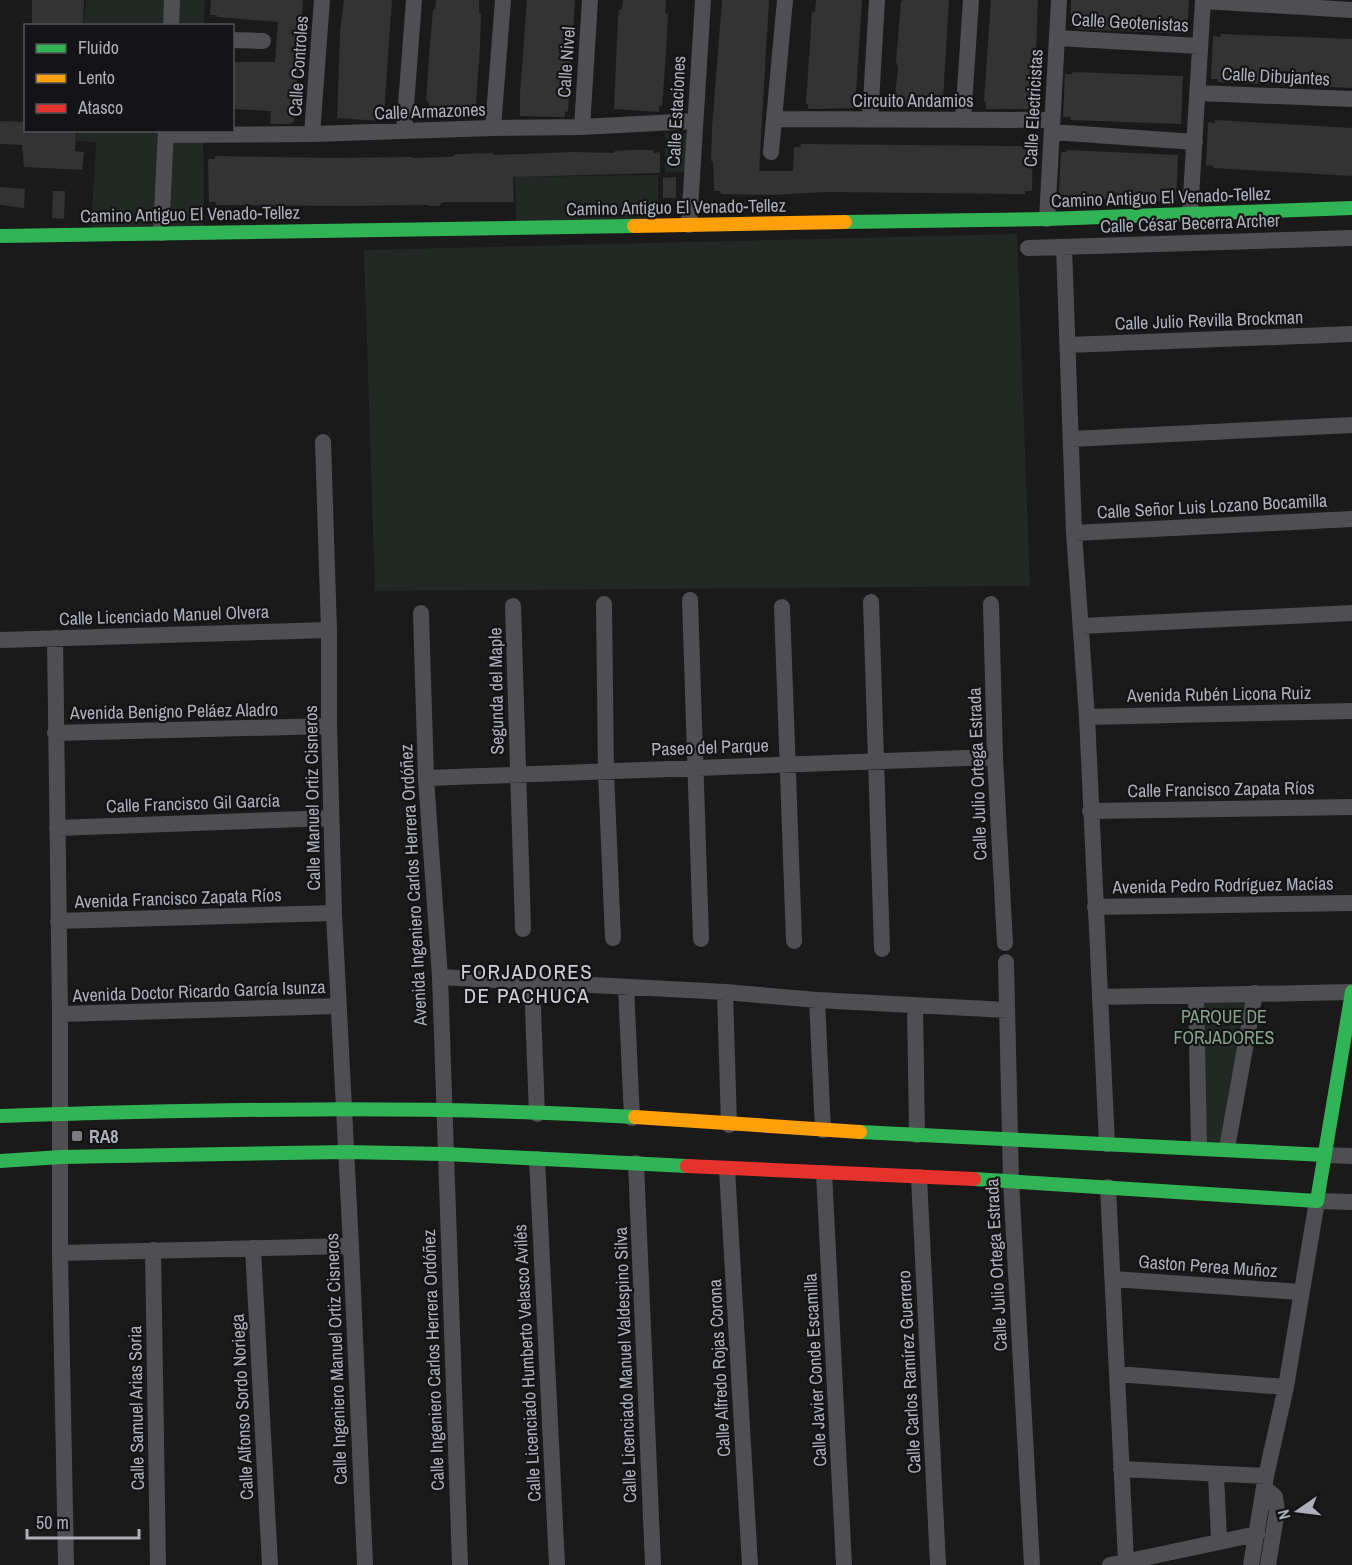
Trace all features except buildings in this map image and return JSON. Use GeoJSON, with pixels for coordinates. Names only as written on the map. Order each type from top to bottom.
{"type":"FeatureCollection","features":[{"type":"Feature","properties":{"kind":"street"},"geometry":{"type":"LineString","coordinates":[[171,24],[172,0]]}},
{"type":"Feature","properties":{"kind":"street","name":"Calle Controles"},"geometry":{"type":"LineString","coordinates":[[312,135],[322,0]]}},
{"type":"Feature","properties":{"kind":"street"},"geometry":{"type":"LineString","coordinates":[[404,131],[414,0]]}},
{"type":"Feature","properties":{"kind":"street"},"geometry":{"type":"LineString","coordinates":[[493,128],[503,0]]}},
{"type":"Feature","properties":{"kind":"street","name":"Calle Nivel"},"geometry":{"type":"LineString","coordinates":[[582,127],[590,0]]}},
{"type":"Feature","properties":{"kind":"street","name":"Calle Estaciones"},"geometry":{"type":"LineString","coordinates":[[689,225],[703,0]]}},
{"type":"Feature","properties":{"kind":"street"},"geometry":{"type":"LineString","coordinates":[[771,152],[785,0]]}},
{"type":"Feature","properties":{"kind":"street"},"geometry":{"type":"LineString","coordinates":[[870,119],[877,0]]}},
{"type":"Feature","properties":{"kind":"street"},"geometry":{"type":"LineString","coordinates":[[963,120],[971,0]]}},
{"type":"Feature","properties":{"kind":"street","name":"Calle Electricistas"},"geometry":{"type":"LineString","coordinates":[[1047,219],[1059,0]]}},
{"type":"Feature","properties":{"kind":"street"},"geometry":{"type":"LineString","coordinates":[[1190,213],[1203,0],[1352,10]]}},
{"type":"Feature","properties":{"kind":"street","name":"Calle Geotenistas"},"geometry":{"type":"LineString","coordinates":[[1057,38],[1200,46]]}},
{"type":"Feature","properties":{"kind":"street"},"geometry":{"type":"LineString","coordinates":[[234,39],[263,41]]}},
{"type":"Feature","properties":{"kind":"street","name":"Calle Dibujantes"},"geometry":{"type":"LineString","coordinates":[[1197,93],[1352,99]]}},
{"type":"Feature","properties":{"kind":"street","name":"Circuito Andamios"},"geometry":{"type":"LineString","coordinates":[[774,118],[963,120],[1052,126],[1195,142]]}},
{"type":"Feature","properties":{"kind":"street","name":"Calle Armazones"},"geometry":{"type":"LineString","coordinates":[[166,133],[312,135],[582,127],[695,121]]}},
{"type":"Feature","properties":{"kind":"street"},"geometry":{"type":"LineString","coordinates":[[161,233],[166,133]]}},
{"type":"Feature","properties":{"kind":"street","name":"Camino Antiguo El Venado-Tellez"},"geometry":{"type":"LineString","coordinates":[[0,236],[1047,219],[1352,208]]}},
{"type":"Feature","properties":{"kind":"street","name":"Calle César Becerra Archer"},"geometry":{"type":"LineString","coordinates":[[1028,248],[1352,238]]}},
{"type":"Feature","properties":{"kind":"street"},"geometry":{"type":"LineString","coordinates":[[1064,247],[1074,533],[1088,717],[1090,811],[1107,1144]]}},
{"type":"Feature","properties":{"kind":"street","name":"Calle Julio Revilla Brockman"},"geometry":{"type":"LineString","coordinates":[[1068,345],[1352,334]]}},
{"type":"Feature","properties":{"kind":"street"},"geometry":{"type":"LineString","coordinates":[[1071,439],[1352,425]]}},
{"type":"Feature","properties":{"kind":"street","name":"Calle Manuel Ortiz Cisneros"},"geometry":{"type":"LineString","coordinates":[[323,442],[334,913],[346,1152]]}},
{"type":"Feature","properties":{"kind":"street","name":"Calle Señor Luis Lozano Bocamilla"},"geometry":{"type":"LineString","coordinates":[[1074,533],[1352,519]]}},
{"type":"Feature","properties":{"kind":"street"},"geometry":{"type":"LineString","coordinates":[[690,600],[701,939]]}},
{"type":"Feature","properties":{"kind":"street"},"geometry":{"type":"LineString","coordinates":[[871,602],[882,950]]}},
{"type":"Feature","properties":{"kind":"street"},"geometry":{"type":"LineString","coordinates":[[604,604],[606,772],[613,938]]}},
{"type":"Feature","properties":{"kind":"street","name":"Calle Julio Ortega Estrada"},"geometry":{"type":"LineString","coordinates":[[991,604],[995,757],[1005,943]]}},
{"type":"Feature","properties":{"kind":"street","name":"Segunda del Maple"},"geometry":{"type":"LineString","coordinates":[[513,606],[523,929]]}},
{"type":"Feature","properties":{"kind":"street"},"geometry":{"type":"LineString","coordinates":[[782,607],[794,941]]}},
{"type":"Feature","properties":{"kind":"street","name":"Avenida Ingeniero Carlos Herrera Ordóñez"},"geometry":{"type":"LineString","coordinates":[[421,613],[426,778],[440,977],[445,1154]]}},
{"type":"Feature","properties":{"kind":"street"},"geometry":{"type":"LineString","coordinates":[[1081,626],[1352,614]]}},
{"type":"Feature","properties":{"kind":"street","name":"Calle Licenciado Manuel Olvera"},"geometry":{"type":"LineString","coordinates":[[0,640],[329,630]]}},
{"type":"Feature","properties":{"kind":"street"},"geometry":{"type":"LineString","coordinates":[[55,638],[60,1014],[60,1253],[66,1565]]}},
{"type":"Feature","properties":{"kind":"street","name":"Avenida Rubén Licona Ruiz"},"geometry":{"type":"LineString","coordinates":[[1088,717],[1352,711]]}},
{"type":"Feature","properties":{"kind":"street","name":"Avenida Benigno Peláez Aladro"},"geometry":{"type":"LineString","coordinates":[[55,733],[329,726]]}},
{"type":"Feature","properties":{"kind":"street","name":"Paseo del Parque"},"geometry":{"type":"LineString","coordinates":[[426,778],[995,757]]}},
{"type":"Feature","properties":{"kind":"street","name":"Calle Francisco Zapata Ríos"},"geometry":{"type":"LineString","coordinates":[[1090,811],[1352,807]]}},
{"type":"Feature","properties":{"kind":"street","name":"Calle Francisco Gil García"},"geometry":{"type":"LineString","coordinates":[[57,828],[331,818]]}},
{"type":"Feature","properties":{"kind":"street","name":"Avenida Pedro Rodríguez Macías"},"geometry":{"type":"LineString","coordinates":[[1095,907],[1352,903]]}},
{"type":"Feature","properties":{"kind":"street","name":"Avenida Francisco Zapata Ríos"},"geometry":{"type":"LineString","coordinates":[[58,921],[334,913]]}},
{"type":"Feature","properties":{"kind":"street","name":"Calle Julio Ortega Estrada"},"geometry":{"type":"LineString","coordinates":[[1005,962],[1011,1181],[1032,1565]]}},
{"type":"Feature","properties":{"kind":"street"},"geometry":{"type":"LineString","coordinates":[[440,977],[1007,1010]]}},
{"type":"Feature","properties":{"kind":"street"},"geometry":{"type":"LineString","coordinates":[[532,982],[537,1114]]}},
{"type":"Feature","properties":{"kind":"street"},"geometry":{"type":"LineString","coordinates":[[626,987],[632,1118]]}},
{"type":"Feature","properties":{"kind":"street"},"geometry":{"type":"LineString","coordinates":[[725,992],[729,1125]]}},
{"type":"Feature","properties":{"kind":"street"},"geometry":{"type":"LineString","coordinates":[[1100,997],[1352,992],[1286,1388],[1265,1482],[1251,1565]]}},
{"type":"Feature","properties":{"kind":"street"},"geometry":{"type":"LineString","coordinates":[[1227,1148],[1255,993]]}},
{"type":"Feature","properties":{"kind":"street"},"geometry":{"type":"LineString","coordinates":[[1196,995],[1199,1146]]}},
{"type":"Feature","properties":{"kind":"street"},"geometry":{"type":"LineString","coordinates":[[817,1000],[823,1130]]}},
{"type":"Feature","properties":{"kind":"street"},"geometry":{"type":"LineString","coordinates":[[915,1005],[917,1135]]}},
{"type":"Feature","properties":{"kind":"street","name":"Avenida Doctor Ricardo García Isunza"},"geometry":{"type":"LineString","coordinates":[[60,1014],[339,1006]]}},
{"type":"Feature","properties":{"kind":"street"},"geometry":{"type":"LineString","coordinates":[[0,1116],[345,1108],[443,1109],[917,1135],[1199,1146],[1352,1156]]}},
{"type":"Feature","properties":{"kind":"street"},"geometry":{"type":"LineString","coordinates":[[0,1161],[61,1157],[346,1152],[445,1154],[1011,1181],[1352,1202]]}},
{"type":"Feature","properties":{"kind":"street","name":"Calle Ingeniero Manuel Ortiz Cisneros"},"geometry":{"type":"LineString","coordinates":[[346,1152],[365,1565]]}},
{"type":"Feature","properties":{"kind":"street","name":"Calle Ingeniero Carlos Herrera Ordóñez"},"geometry":{"type":"LineString","coordinates":[[445,1154],[460,1565]]}},
{"type":"Feature","properties":{"kind":"street","name":"Calle Licenciado Humberto Velasco Avilés"},"geometry":{"type":"LineString","coordinates":[[537,1160],[557,1565]]}},
{"type":"Feature","properties":{"kind":"street","name":"Calle Licenciado Manuel Valdespino Silva"},"geometry":{"type":"LineString","coordinates":[[636,1163],[653,1565]]}},
{"type":"Feature","properties":{"kind":"street","name":"Calle Alfredo Rojas Corona"},"geometry":{"type":"LineString","coordinates":[[728,1169],[750,1565]]}},
{"type":"Feature","properties":{"kind":"street","name":"Calle Javier Conde Escamilla"},"geometry":{"type":"LineString","coordinates":[[824,1173],[844,1565]]}},
{"type":"Feature","properties":{"kind":"street","name":"Calle Carlos Ramírez Guerrero"},"geometry":{"type":"LineString","coordinates":[[919,1177],[938,1565]]}},
{"type":"Feature","properties":{"kind":"street"},"geometry":{"type":"LineString","coordinates":[[1108,1187],[1121,1469],[1118,1563],[1257,1534]]}},
{"type":"Feature","properties":{"kind":"street"},"geometry":{"type":"LineString","coordinates":[[60,1253],[351,1246]]}},
{"type":"Feature","properties":{"kind":"street","name":"Calle Alfonso Sordo Noriega"},"geometry":{"type":"LineString","coordinates":[[253,1248],[270,1565]]}},
{"type":"Feature","properties":{"kind":"street","name":"Calle Samuel Arias Soria"},"geometry":{"type":"LineString","coordinates":[[153,1250],[158,1565]]}},
{"type":"Feature","properties":{"kind":"street","name":"Gaston Perea Muñoz"},"geometry":{"type":"LineString","coordinates":[[1113,1279],[1301,1292]]}},
{"type":"Feature","properties":{"kind":"street"},"geometry":{"type":"LineString","coordinates":[[1117,1374],[1286,1388]]}},
{"type":"Feature","properties":{"kind":"street"},"geometry":{"type":"LineString","coordinates":[[1121,1469],[1216,1474],[1265,1482],[1275,1497],[1277,1511],[1268,1565]]}},
{"type":"Feature","properties":{"kind":"street"},"geometry":{"type":"LineString","coordinates":[[1216,1474],[1219,1541]]}},
{"type":"Feature","properties":{"kind":"green space"},"geometry":{"type":"Polygon","coordinates":[[[86,0],[205,0],[204,24],[84,24],[86,0]]]}},
{"type":"Feature","properties":{"kind":"green space"},"geometry":{"type":"Polygon","coordinates":[[[77,132],[203,132],[204,230],[91,233],[96,142],[76,141],[77,132]]]}},
{"type":"Feature","properties":{"kind":"green space"},"geometry":{"type":"Polygon","coordinates":[[[665,133],[687,133],[687,172],[665,172],[665,133]]]}},
{"type":"Feature","properties":{"kind":"green space"},"geometry":{"type":"Polygon","coordinates":[[[658,175],[658,224],[516,223],[515,177],[658,175]]]}},
{"type":"Feature","properties":{"kind":"green space"},"geometry":{"type":"Polygon","coordinates":[[[1017,234],[1030,586],[375,591],[364,250],[1017,234]]]}},
{"type":"Feature","properties":{"kind":"green space","name":"PARQUE DE FORJADORES"},"geometry":{"type":"Polygon","coordinates":[[[1252,997],[1225,1143],[1201,1143],[1203,1002],[1252,997]]]}},
{"type":"Feature","properties":{"kind":"traffic: fast"},"geometry":{"type":"LineString","coordinates":[[845,222],[1047,219],[1352,208]]}},
{"type":"Feature","properties":{"kind":"traffic: fast"},"geometry":{"type":"LineString","coordinates":[[0,236],[634,226]]}},
{"type":"Feature","properties":{"kind":"traffic: fast"},"geometry":{"type":"LineString","coordinates":[[974,1179],[1317,1201],[1352,992]]}},
{"type":"Feature","properties":{"kind":"traffic: fast"},"geometry":{"type":"LineString","coordinates":[[0,1116],[318,1109],[477,1111],[635,1117]]}},
{"type":"Feature","properties":{"kind":"traffic: fast"},"geometry":{"type":"LineString","coordinates":[[860,1132],[1325,1155]]}},
{"type":"Feature","properties":{"kind":"traffic: fast"},"geometry":{"type":"LineString","coordinates":[[0,1161],[61,1157],[346,1152],[445,1154],[687,1166]]}},
{"type":"Feature","properties":{"kind":"traffic: slow"},"geometry":{"type":"LineString","coordinates":[[634,226],[845,222]]}},
{"type":"Feature","properties":{"kind":"traffic: slow"},"geometry":{"type":"LineString","coordinates":[[635,1117],[860,1132]]}},
{"type":"Feature","properties":{"kind":"traffic: jam"},"geometry":{"type":"LineString","coordinates":[[687,1166],[974,1179]]}},
{"type":"Feature","properties":{"kind":"place","name":"RA8"},"geometry":{"type":"Point","coordinates":[77,1136]}},
{"type":"Feature","properties":{"kind":"district","name":"FORJADORES DE PACHUCA"},"geometry":{"type":"Point","coordinates":[527,983]}}]}
